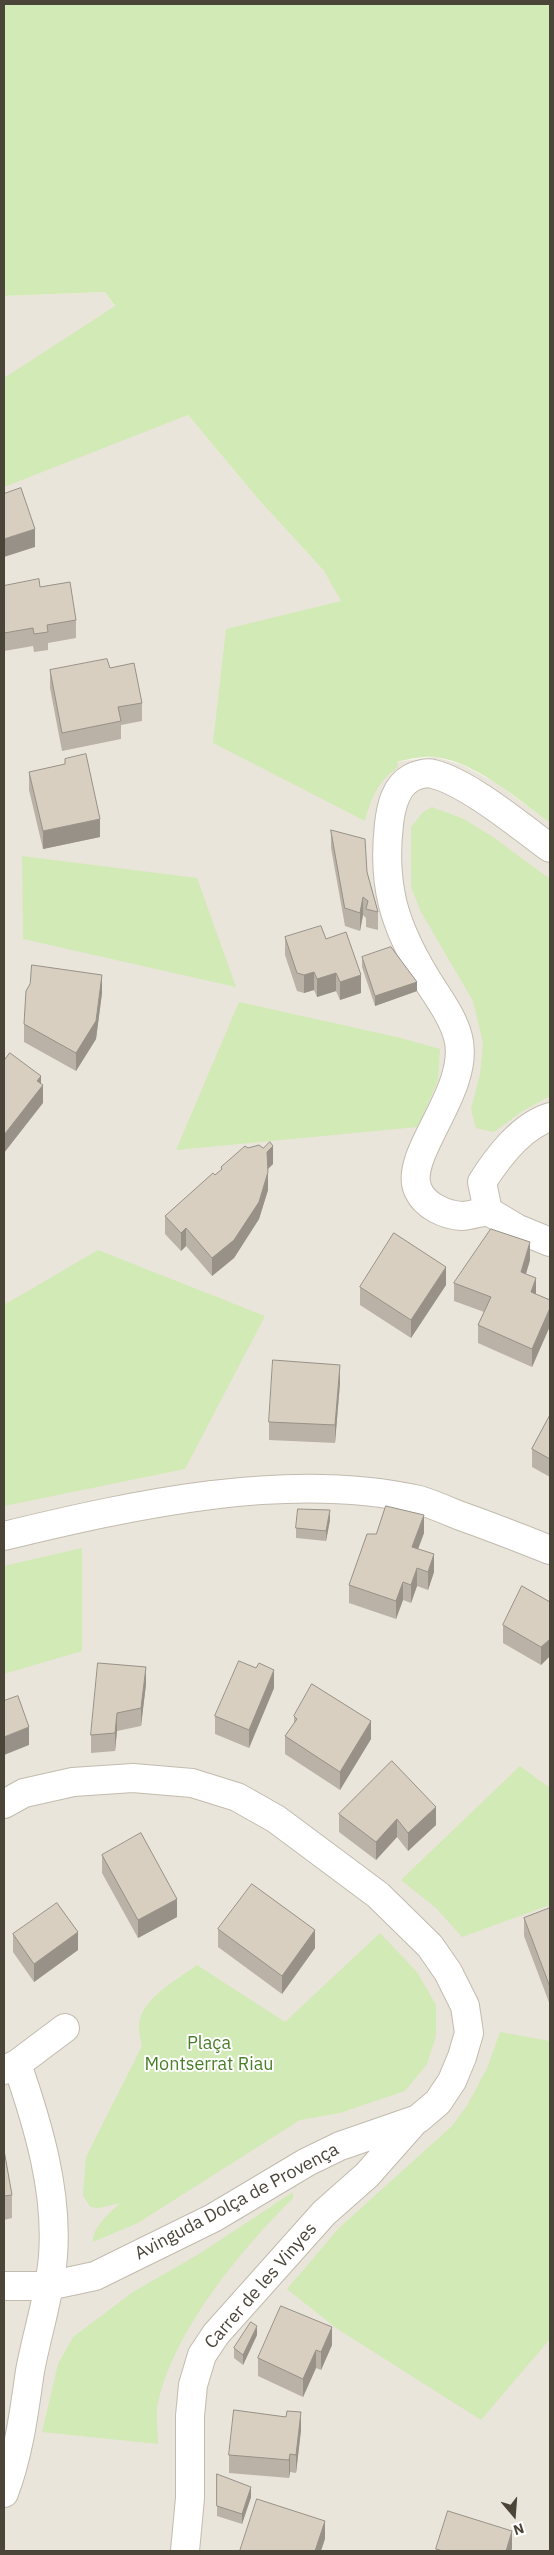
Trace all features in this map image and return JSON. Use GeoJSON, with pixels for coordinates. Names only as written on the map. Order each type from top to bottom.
{"type":"FeatureCollection","features":[{"type":"Feature","properties":{"kind":"street"},"geometry":{"type":"LineString","coordinates":[[550,848],[454,781],[430,773],[411,778],[397,791],[391,813],[386,856],[392,906],[408,948],[450,1015],[459,1039],[460,1068],[452,1092],[437,1119],[423,1151],[416,1175],[418,1190],[432,1208],[462,1216],[488,1211],[518,1229],[550,1242]]}},
{"type":"Feature","properties":{"kind":"street"},"geometry":{"type":"LineString","coordinates":[[488,1211],[482,1182],[494,1162],[537,1121],[550,1117]]}},
{"type":"Feature","properties":{"kind":"street"},"geometry":{"type":"LineString","coordinates":[[4,1536],[82,1517],[228,1492],[323,1490],[355,1491],[420,1500],[550,1550]]}},
{"type":"Feature","properties":{"kind":"street","name":"Avinguda Dolça de Provença"},"geometry":{"type":"LineString","coordinates":[[4,1804],[24,1793],[74,1782],[133,1778],[192,1783],[237,1797],[276,1819],[378,1895],[430,1946],[448,1972],[465,2006],[469,2033],[462,2057],[452,2080],[438,2102],[418,2118],[340,2146],[307,2162],[213,2218],[95,2276],[48,2286],[4,2286]]}},
{"type":"Feature","properties":{"kind":"street"},"geometry":{"type":"LineString","coordinates":[[4,2493],[11,2474],[26,2409],[30,2371],[53,2257],[54,2228],[50,2188],[40,2137],[10,2067],[65,2028]]}},
{"type":"Feature","properties":{"kind":"street","name":"Carrer de les Vinyes"},"geometry":{"type":"LineString","coordinates":[[186,2551],[190,2498],[190,2416],[193,2385],[202,2356],[226,2322],[318,2220],[367,2175],[418,2118]]}},
{"type":"Feature","properties":{"kind":"shaded area"},"geometry":{"type":"Polygon","coordinates":[[[105,292],[188,415],[259,500],[324,571],[337,590],[397,762],[435,757],[462,765],[496,783],[550,823],[550,2551],[4,2551],[4,296],[105,292]]]}},
{"type":"Feature","properties":{"kind":"green space"},"geometry":{"type":"Polygon","coordinates":[[[4,4],[550,4],[550,823],[496,783],[465,766],[435,757],[397,762],[398,767],[385,778],[376,791],[365,821],[213,743],[226,629],[341,601],[324,571],[259,500],[188,415],[4,487],[4,378],[115,306],[105,292],[4,296],[4,4]]]}},
{"type":"Feature","properties":{"kind":"green space"},"geometry":{"type":"Polygon","coordinates":[[[432,807],[464,819],[493,837],[550,879],[550,1096],[521,1112],[494,1132],[476,1128],[471,1109],[480,1074],[483,1043],[473,1001],[421,912],[411,887],[411,827],[423,812],[432,807]]]}},
{"type":"Feature","properties":{"kind":"green space"},"geometry":{"type":"Polygon","coordinates":[[[22,856],[197,878],[236,987],[23,939],[22,856]]]}},
{"type":"Feature","properties":{"kind":"green space"},"geometry":{"type":"Polygon","coordinates":[[[239,1002],[401,1038],[440,1049],[438,1080],[418,1127],[176,1150],[239,1002]]]}},
{"type":"Feature","properties":{"kind":"green space"},"geometry":{"type":"Polygon","coordinates":[[[98,1250],[265,1316],[185,1469],[4,1506],[4,1305],[98,1250]]]}},
{"type":"Feature","properties":{"kind":"green space"},"geometry":{"type":"Polygon","coordinates":[[[82,1548],[82,1651],[4,1674],[4,1566],[82,1548]]]}},
{"type":"Feature","properties":{"kind":"green space"},"geometry":{"type":"Polygon","coordinates":[[[520,1766],[550,1788],[550,1905],[462,1937],[436,1908],[401,1880],[520,1766]]]}},
{"type":"Feature","properties":{"kind":"green space","name":"Plaça Montserrat Riau"},"geometry":{"type":"Polygon","coordinates":[[[380,1933],[417,1972],[436,2005],[436,2036],[427,2064],[405,2091],[340,2113],[300,2120],[138,2223],[93,2242],[93,2236],[98,2226],[120,2203],[99,2208],[90,2207],[83,2195],[86,2157],[142,2046],[139,2032],[140,2019],[144,2010],[159,1992],[197,1965],[285,2022],[380,1933]]]}},
{"type":"Feature","properties":{"kind":"green space"},"geometry":{"type":"Polygon","coordinates":[[[500,2032],[550,2041],[550,2339],[481,2420],[336,2328],[287,2289],[339,2228],[452,2126],[468,2104],[488,2066],[500,2032]]]}},
{"type":"Feature","properties":{"kind":"green space"},"geometry":{"type":"Polygon","coordinates":[[[293,2192],[293,2198],[252,2242],[210,2295],[176,2352],[164,2381],[157,2409],[158,2444],[42,2432],[58,2364],[73,2337],[133,2292],[199,2254],[293,2192]]]}},
{"type":"Feature","properties":{"kind":"building"},"geometry":{"type":"Polygon","coordinates":[[[21,488],[35,529],[4,539],[4,494],[21,488]]]}},
{"type":"Feature","properties":{"kind":"building"},"geometry":{"type":"Polygon","coordinates":[[[39,579],[40,587],[70,582],[76,620],[47,625],[48,632],[34,634],[33,628],[4,633],[4,586],[39,579]]]}},
{"type":"Feature","properties":{"kind":"building"},"geometry":{"type":"Polygon","coordinates":[[[107,659],[110,668],[134,663],[142,703],[118,707],[121,721],[62,733],[50,670],[107,659]]]}},
{"type":"Feature","properties":{"kind":"building"},"geometry":{"type":"Polygon","coordinates":[[[86,754],[100,819],[43,831],[29,772],[65,764],[65,759],[86,754]]]}},
{"type":"Feature","properties":{"kind":"building"},"geometry":{"type":"Polygon","coordinates":[[[331,830],[365,839],[367,872],[378,912],[366,909],[368,901],[363,897],[360,913],[345,908],[331,830]]]}},
{"type":"Feature","properties":{"kind":"building"},"geometry":{"type":"Polygon","coordinates":[[[321,926],[326,939],[346,932],[361,975],[340,982],[336,973],[317,979],[314,972],[304,975],[297,973],[285,937],[321,926]]]}},
{"type":"Feature","properties":{"kind":"building"},"geometry":{"type":"Polygon","coordinates":[[[391,947],[417,982],[375,996],[362,957],[391,947]]]}},
{"type":"Feature","properties":{"kind":"building"},"geometry":{"type":"Polygon","coordinates":[[[32,965],[102,975],[96,1021],[76,1053],[24,1024],[26,991],[30,984],[32,965]]]}},
{"type":"Feature","properties":{"kind":"building"},"geometry":{"type":"Polygon","coordinates":[[[10,1053],[41,1076],[37,1081],[43,1085],[4,1135],[4,1061],[10,1053]]]}},
{"type":"Feature","properties":{"kind":"building"},"geometry":{"type":"Polygon","coordinates":[[[270,1142],[273,1146],[267,1152],[268,1172],[259,1202],[234,1240],[212,1258],[186,1228],[181,1233],[165,1216],[213,1173],[215,1175],[222,1169],[221,1167],[245,1146],[248,1148],[259,1145],[263,1148],[270,1142]]]}},
{"type":"Feature","properties":{"kind":"building"},"geometry":{"type":"Polygon","coordinates":[[[491,1229],[530,1242],[521,1272],[536,1278],[531,1292],[550,1300],[550,1308],[532,1349],[478,1325],[491,1297],[454,1283],[491,1229]]]}},
{"type":"Feature","properties":{"kind":"building"},"geometry":{"type":"Polygon","coordinates":[[[394,1233],[446,1267],[411,1320],[360,1287],[394,1233]]]}},
{"type":"Feature","properties":{"kind":"building"},"geometry":{"type":"Polygon","coordinates":[[[273,1360],[340,1365],[335,1425],[269,1422],[273,1360]]]}},
{"type":"Feature","properties":{"kind":"building"},"geometry":{"type":"Polygon","coordinates":[[[550,1415],[550,1459],[532,1449],[550,1415]]]}},
{"type":"Feature","properties":{"kind":"building"},"geometry":{"type":"Polygon","coordinates":[[[386,1506],[424,1515],[412,1547],[434,1554],[428,1572],[417,1568],[411,1585],[403,1582],[396,1601],[349,1585],[367,1534],[376,1534],[386,1506]]]}},
{"type":"Feature","properties":{"kind":"building"},"geometry":{"type":"Polygon","coordinates":[[[298,1509],[330,1510],[326,1531],[296,1528],[298,1509]]]}},
{"type":"Feature","properties":{"kind":"building"},"geometry":{"type":"Polygon","coordinates":[[[522,1586],[550,1602],[550,1640],[541,1647],[503,1625],[522,1586]]]}},
{"type":"Feature","properties":{"kind":"building"},"geometry":{"type":"Polygon","coordinates":[[[239,1661],[256,1668],[259,1663],[274,1670],[249,1730],[215,1716],[239,1661]]]}},
{"type":"Feature","properties":{"kind":"building"},"geometry":{"type":"Polygon","coordinates":[[[98,1663],[146,1667],[141,1708],[117,1713],[115,1733],[91,1735],[98,1663]]]}},
{"type":"Feature","properties":{"kind":"building"},"geometry":{"type":"Polygon","coordinates":[[[312,1684],[371,1721],[340,1772],[285,1736],[297,1719],[294,1716],[312,1684]]]}},
{"type":"Feature","properties":{"kind":"building"},"geometry":{"type":"Polygon","coordinates":[[[18,1696],[29,1727],[4,1737],[4,1701],[18,1696]]]}},
{"type":"Feature","properties":{"kind":"building"},"geometry":{"type":"Polygon","coordinates":[[[392,1761],[436,1807],[408,1833],[397,1819],[376,1842],[339,1814],[392,1761]]]}},
{"type":"Feature","properties":{"kind":"building"},"geometry":{"type":"Polygon","coordinates":[[[141,1833],[177,1899],[138,1920],[102,1855],[141,1833]]]}},
{"type":"Feature","properties":{"kind":"building"},"geometry":{"type":"Polygon","coordinates":[[[252,1884],[315,1930],[282,1976],[218,1929],[252,1884]]]}},
{"type":"Feature","properties":{"kind":"building"},"geometry":{"type":"Polygon","coordinates":[[[57,1903],[78,1932],[34,1964],[13,1934],[57,1903]]]}},
{"type":"Feature","properties":{"kind":"building"},"geometry":{"type":"Polygon","coordinates":[[[550,1908],[550,1987],[524,1918],[550,1908]]]}},
{"type":"Feature","properties":{"kind":"building"},"geometry":{"type":"Polygon","coordinates":[[[4,2150],[12,2195],[4,2196],[4,2150]]]}},
{"type":"Feature","properties":{"kind":"building"},"geometry":{"type":"Polygon","coordinates":[[[281,2306],[332,2327],[321,2352],[316,2350],[303,2379],[258,2358],[281,2306]]]}},
{"type":"Feature","properties":{"kind":"building"},"geometry":{"type":"Polygon","coordinates":[[[251,2322],[257,2326],[243,2355],[234,2348],[251,2322]]]}},
{"type":"Feature","properties":{"kind":"building"},"geometry":{"type":"Polygon","coordinates":[[[234,2410],[286,2417],[287,2411],[301,2412],[296,2455],[290,2454],[289,2460],[229,2455],[234,2410]]]}},
{"type":"Feature","properties":{"kind":"building"},"geometry":{"type":"Polygon","coordinates":[[[217,2474],[251,2487],[242,2514],[217,2506],[217,2474]]]}},
{"type":"Feature","properties":{"kind":"building"},"geometry":{"type":"Polygon","coordinates":[[[257,2499],[325,2521],[315,2551],[240,2551],[257,2499]]]}},
{"type":"Feature","properties":{"kind":"building"},"geometry":{"type":"Polygon","coordinates":[[[448,2511],[512,2531],[506,2551],[443,2551],[436,2549],[448,2511]]]}}]}
